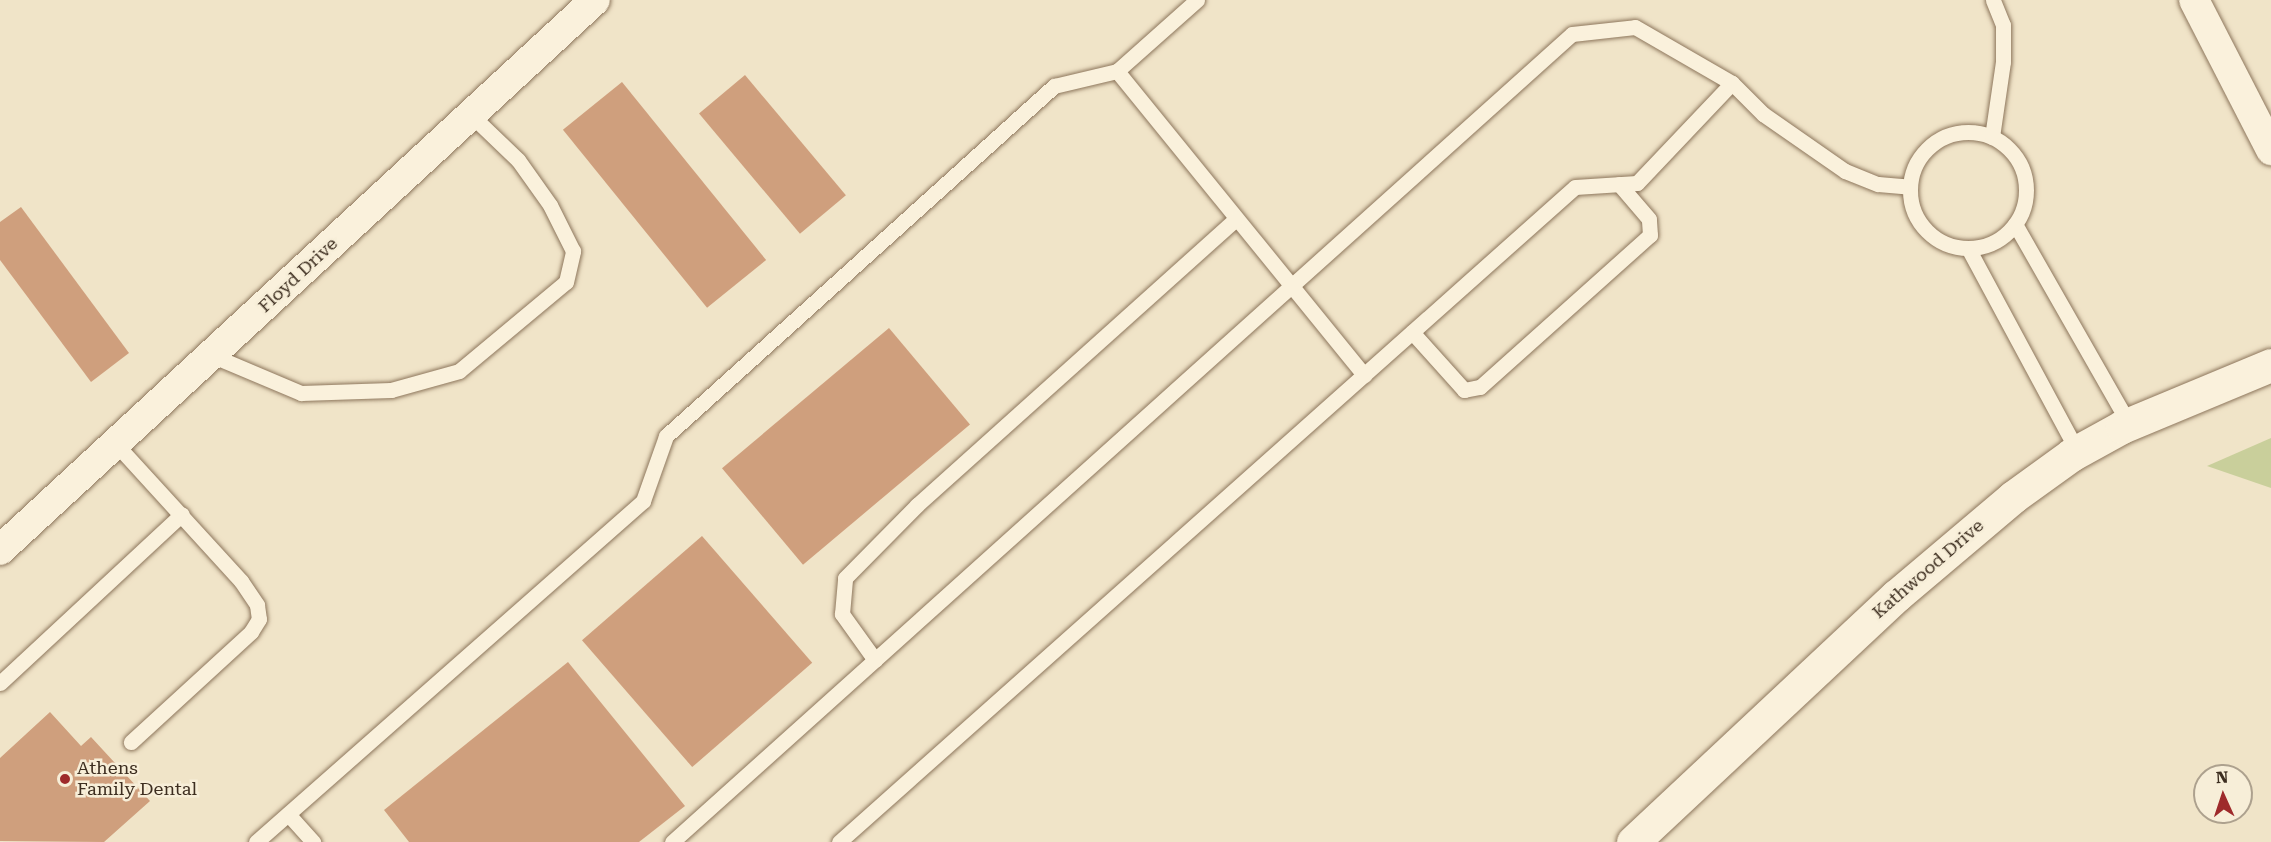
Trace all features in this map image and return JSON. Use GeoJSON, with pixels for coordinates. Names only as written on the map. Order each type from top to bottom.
{"type":"FeatureCollection","features":[{"type":"Feature","properties":{"kind":"street","name":"Floyd Drive"},"geometry":{"type":"LineString","coordinates":[[0,550],[595,0]]}},
{"type":"Feature","properties":{"kind":"street"},"geometry":{"type":"LineString","coordinates":[[2194,0],[2271,150]]}},
{"type":"Feature","properties":{"kind":"street","name":"Kathwood Drive"},"geometry":{"type":"LineString","coordinates":[[1634,842],[1956,541],[2078,452],[2129,424],[2271,365]]}},
{"type":"Feature","properties":{"kind":"lane"},"geometry":{"type":"LineString","coordinates":[[256,842],[643,501],[666,436],[1054,86],[1117,71],[1197,0]]}},
{"type":"Feature","properties":{"kind":"lane"},"geometry":{"type":"LineString","coordinates":[[1992,137],[2003,62],[2003,25],[1993,0]]}},
{"type":"Feature","properties":{"kind":"lane"},"geometry":{"type":"LineString","coordinates":[[672,842],[1572,34],[1635,27],[1731,83],[1763,114],[1845,171],[1878,184],[1910,188]]}},
{"type":"Feature","properties":{"kind":"lane"},"geometry":{"type":"LineString","coordinates":[[1117,71],[1364,375]]}},
{"type":"Feature","properties":{"kind":"lane"},"geometry":{"type":"LineString","coordinates":[[839,842],[1575,188],[1637,183],[1731,83]]}},
{"type":"Feature","properties":{"kind":"lane"},"geometry":{"type":"LineString","coordinates":[[211,355],[301,393],[391,390],[459,370],[566,282],[573,252],[550,206],[518,160],[471,115]]}},
{"type":"Feature","properties":{"kind":"lane"},"geometry":{"type":"LineString","coordinates":[[1973,132],[1992,137],[2008,147],[2026,180],[2026,199],[2015,224],[1994,243],[1968,248],[1939,241],[1924,229],[1913,213],[1910,188],[1921,156],[1935,142],[1953,134],[1973,132]]}},
{"type":"Feature","properties":{"kind":"lane"},"geometry":{"type":"LineString","coordinates":[[1412,332],[1464,390],[1480,387],[1650,235],[1649,219],[1619,184]]}},
{"type":"Feature","properties":{"kind":"lane"},"geometry":{"type":"LineString","coordinates":[[875,660],[842,614],[845,578],[917,505],[1236,219]]}},
{"type":"Feature","properties":{"kind":"lane"},"geometry":{"type":"LineString","coordinates":[[2015,224],[2129,424]]}},
{"type":"Feature","properties":{"kind":"lane"},"geometry":{"type":"LineString","coordinates":[[1968,248],[2078,452]]}},
{"type":"Feature","properties":{"kind":"lane"},"geometry":{"type":"LineString","coordinates":[[115,443],[242,581],[257,605],[258,619],[251,632],[131,742]]}},
{"type":"Feature","properties":{"kind":"lane"},"geometry":{"type":"LineString","coordinates":[[0,683],[182,514]]}},
{"type":"Feature","properties":{"kind":"lane"},"geometry":{"type":"LineString","coordinates":[[288,814],[313,842]]}},
{"type":"Feature","properties":{"kind":"green space"},"geometry":{"type":"Polygon","coordinates":[[[2271,438],[2271,488],[2207,466],[2271,438]]]}},
{"type":"Feature","properties":{"kind":"building"},"geometry":{"type":"Polygon","coordinates":[[[745,75],[846,195],[800,234],[699,114],[745,75]]]}},
{"type":"Feature","properties":{"kind":"building"},"geometry":{"type":"Polygon","coordinates":[[[622,82],[766,260],[707,308],[563,130],[622,82]]]}},
{"type":"Feature","properties":{"kind":"building"},"geometry":{"type":"Polygon","coordinates":[[[21,207],[129,353],[91,382],[0,260],[0,222],[21,207]]]}},
{"type":"Feature","properties":{"kind":"building"},"geometry":{"type":"Polygon","coordinates":[[[889,328],[970,425],[803,565],[722,468],[889,328]]]}},
{"type":"Feature","properties":{"kind":"building"},"geometry":{"type":"Polygon","coordinates":[[[702,536],[812,663],[692,767],[582,640],[702,536]]]}},
{"type":"Feature","properties":{"kind":"building"},"geometry":{"type":"Polygon","coordinates":[[[568,662],[685,806],[639,842],[409,842],[384,810],[568,662]]]}},
{"type":"Feature","properties":{"kind":"building","name":"Athens Family Dental"},"geometry":{"type":"Polygon","coordinates":[[[50,712],[81,746],[91,737],[150,801],[104,842],[0,841],[0,758],[50,712]]]}},
{"type":"Feature","properties":{"kind":"place","name":"Athens Family Dental"},"geometry":{"type":"Point","coordinates":[65,779]}}]}
